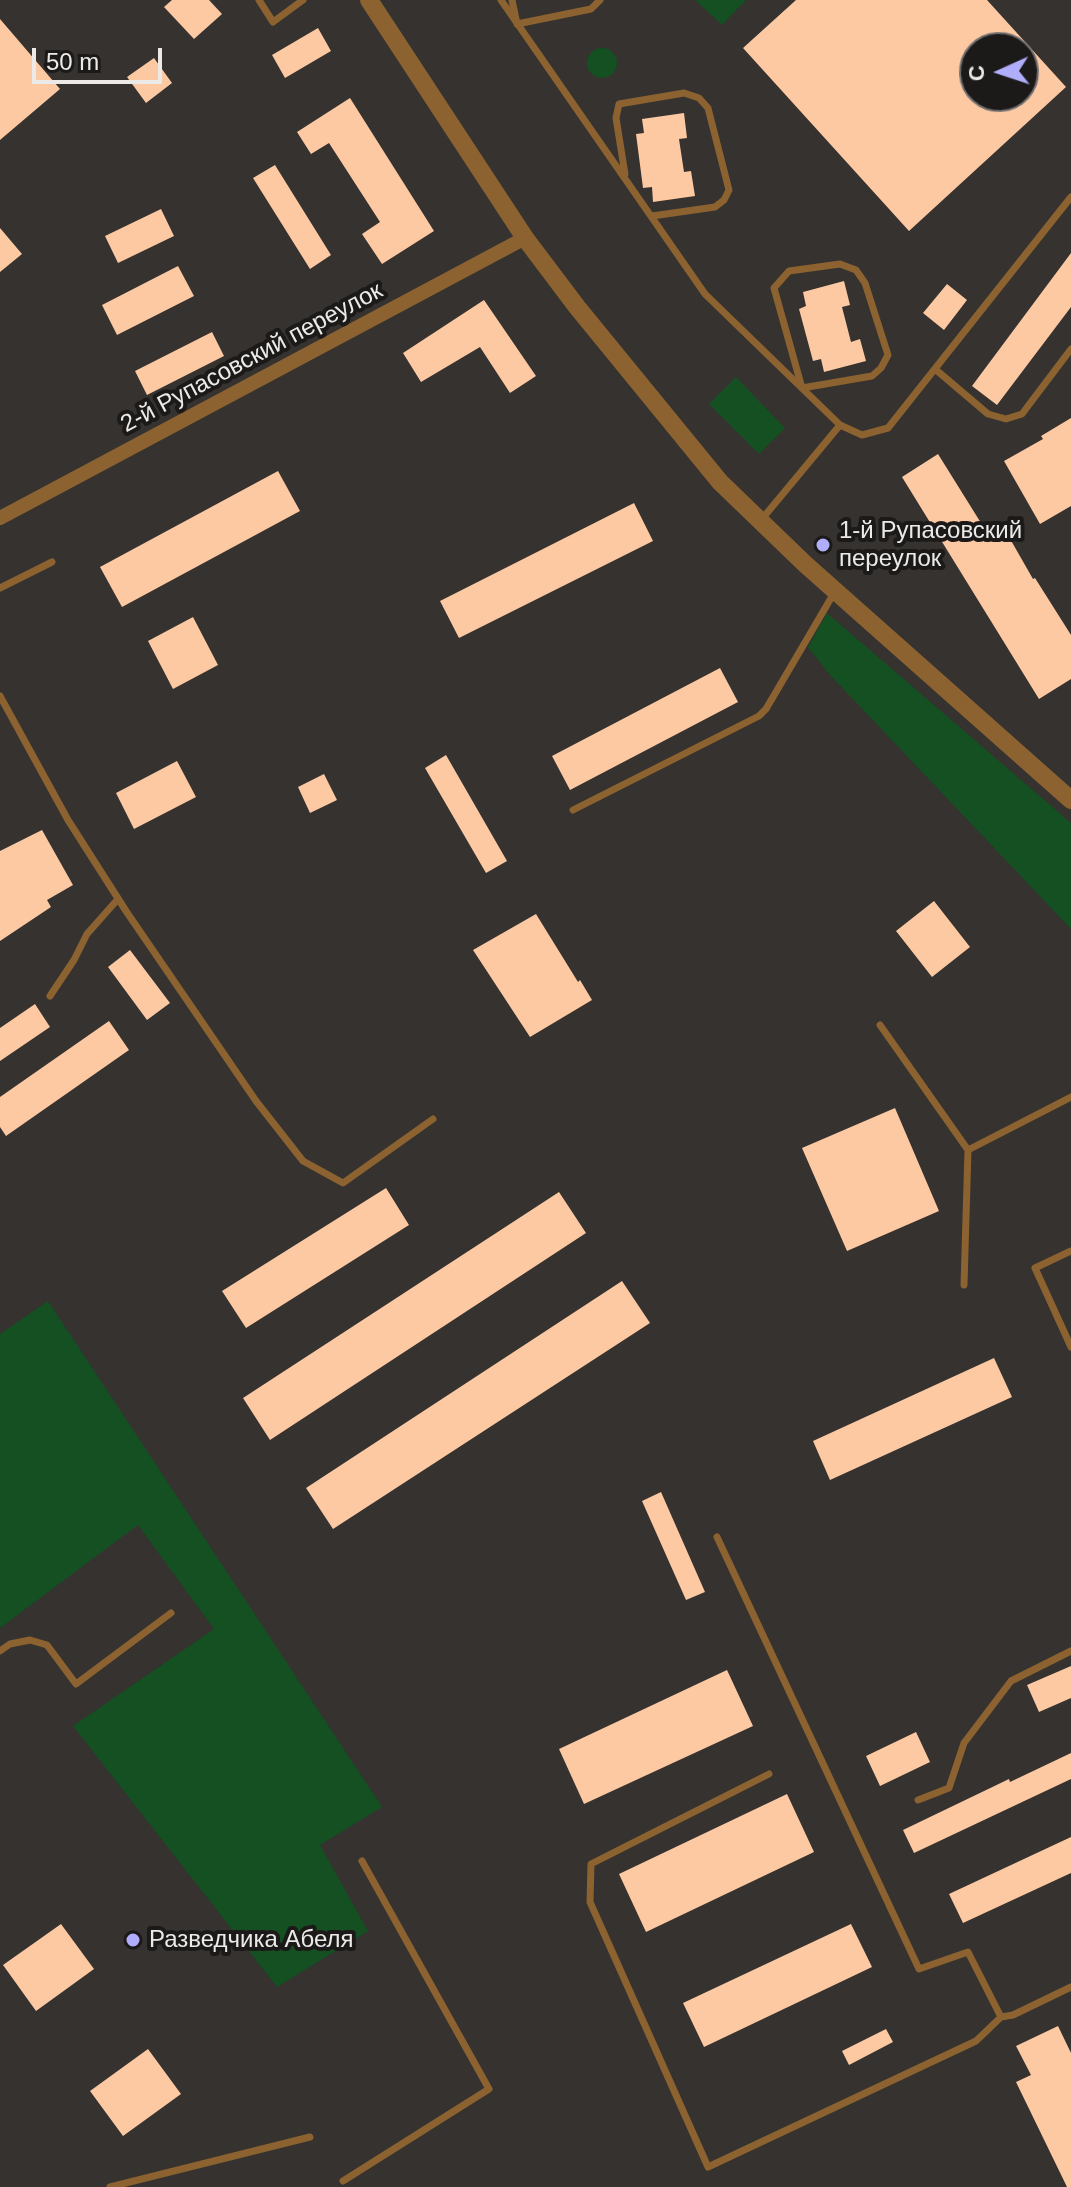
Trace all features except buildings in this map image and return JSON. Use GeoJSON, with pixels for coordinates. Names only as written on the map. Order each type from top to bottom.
{"type":"FeatureCollection","features":[{"type":"Feature","properties":{"kind":"street"},"geometry":{"type":"LineString","coordinates":[[369,0],[525,238],[687,443],[759,522],[1071,800]]}},
{"type":"Feature","properties":{"kind":"street","name":"2-й Рупасовский переулок"},"geometry":{"type":"LineString","coordinates":[[0,518],[525,238]]}},
{"type":"Feature","properties":{"kind":"lane"},"geometry":{"type":"LineString","coordinates":[[259,0],[273,22],[303,0]]}},
{"type":"Feature","properties":{"kind":"lane"},"geometry":{"type":"LineString","coordinates":[[501,0],[705,294],[840,425],[862,435],[888,428],[1071,197]]}},
{"type":"Feature","properties":{"kind":"lane"},"geometry":{"type":"LineString","coordinates":[[512,0],[517,24]]}},
{"type":"Feature","properties":{"kind":"lane"},"geometry":{"type":"LineString","coordinates":[[517,24],[591,9],[600,0]]}},
{"type":"Feature","properties":{"kind":"lane"},"geometry":{"type":"LineString","coordinates":[[626,178],[616,118],[619,104],[684,93],[699,98],[708,108],[729,190],[724,200],[715,207],[652,216]]}},
{"type":"Feature","properties":{"kind":"lane"},"geometry":{"type":"LineString","coordinates":[[840,264],[856,270],[865,283],[888,355],[872,376],[802,388],[774,288],[789,271],[840,264]]}},
{"type":"Feature","properties":{"kind":"lane"},"geometry":{"type":"LineString","coordinates":[[935,369],[988,414],[1006,419],[1022,414],[1071,349]]}},
{"type":"Feature","properties":{"kind":"lane"},"geometry":{"type":"LineString","coordinates":[[759,522],[840,425]]}},
{"type":"Feature","properties":{"kind":"lane"},"geometry":{"type":"LineString","coordinates":[[0,588],[52,562]]}},
{"type":"Feature","properties":{"kind":"lane"},"geometry":{"type":"LineString","coordinates":[[573,810],[759,716],[835,591]]}},
{"type":"Feature","properties":{"kind":"lane"},"geometry":{"type":"LineString","coordinates":[[0,696],[68,820],[118,899],[256,1101],[303,1161],[343,1183],[433,1119]]}},
{"type":"Feature","properties":{"kind":"lane"},"geometry":{"type":"LineString","coordinates":[[50,996],[87,934],[118,899]]}},
{"type":"Feature","properties":{"kind":"lane"},"geometry":{"type":"LineString","coordinates":[[880,1025],[968,1150],[964,1285]]}},
{"type":"Feature","properties":{"kind":"lane"},"geometry":{"type":"LineString","coordinates":[[968,1150],[1071,1097]]}},
{"type":"Feature","properties":{"kind":"lane"},"geometry":{"type":"LineString","coordinates":[[1071,1251],[1035,1268],[1071,1347]]}},
{"type":"Feature","properties":{"kind":"lane"},"geometry":{"type":"LineString","coordinates":[[717,1537],[919,1969],[968,1952],[1001,2017]]}},
{"type":"Feature","properties":{"kind":"lane"},"geometry":{"type":"LineString","coordinates":[[0,1651],[10,1644],[30,1640],[47,1645],[76,1684],[171,1613]]}},
{"type":"Feature","properties":{"kind":"lane"},"geometry":{"type":"LineString","coordinates":[[918,1800],[949,1788],[964,1743],[1011,1681],[1071,1651]]}},
{"type":"Feature","properties":{"kind":"lane"},"geometry":{"type":"LineString","coordinates":[[769,1774],[591,1864],[590,1902],[708,2167],[976,2041],[1001,2017],[1013,2015],[1071,1987]]}},
{"type":"Feature","properties":{"kind":"lane"},"geometry":{"type":"LineString","coordinates":[[343,2181],[489,2089],[362,1861]]}},
{"type":"Feature","properties":{"kind":"lane"},"geometry":{"type":"LineString","coordinates":[[110,2187],[310,2137]]}},
{"type":"Feature","properties":{"kind":"green space"},"geometry":{"type":"Polygon","coordinates":[[[695,0],[746,0],[722,25],[695,0]]]}},
{"type":"Feature","properties":{"kind":"green space"},"geometry":{"type":"Polygon","coordinates":[[[602,48],[608,49],[616,57],[616,69],[608,77],[602,78],[596,77],[588,69],[587,63],[588,57],[596,49],[602,48]]]}},
{"type":"Feature","properties":{"kind":"green space"},"geometry":{"type":"Polygon","coordinates":[[[736,377],[785,428],[759,454],[709,404],[736,377]]]}},
{"type":"Feature","properties":{"kind":"green space"},"geometry":{"type":"Polygon","coordinates":[[[827,613],[1071,823],[1071,929],[830,675],[808,647],[827,613]]]}},
{"type":"Feature","properties":{"kind":"green space"},"geometry":{"type":"Polygon","coordinates":[[[48,1301],[382,1807],[320,1845],[368,1931],[277,1987],[73,1726],[214,1629],[138,1525],[0,1628],[0,1334],[48,1301]]]}},
{"type":"Feature","properties":{"kind":"place","name":"1-й Рупасовский переулок"},"geometry":{"type":"Point","coordinates":[823,545]}},
{"type":"Feature","properties":{"kind":"place","name":"Разведчика Абеля"},"geometry":{"type":"Point","coordinates":[133,1940]}}]}
